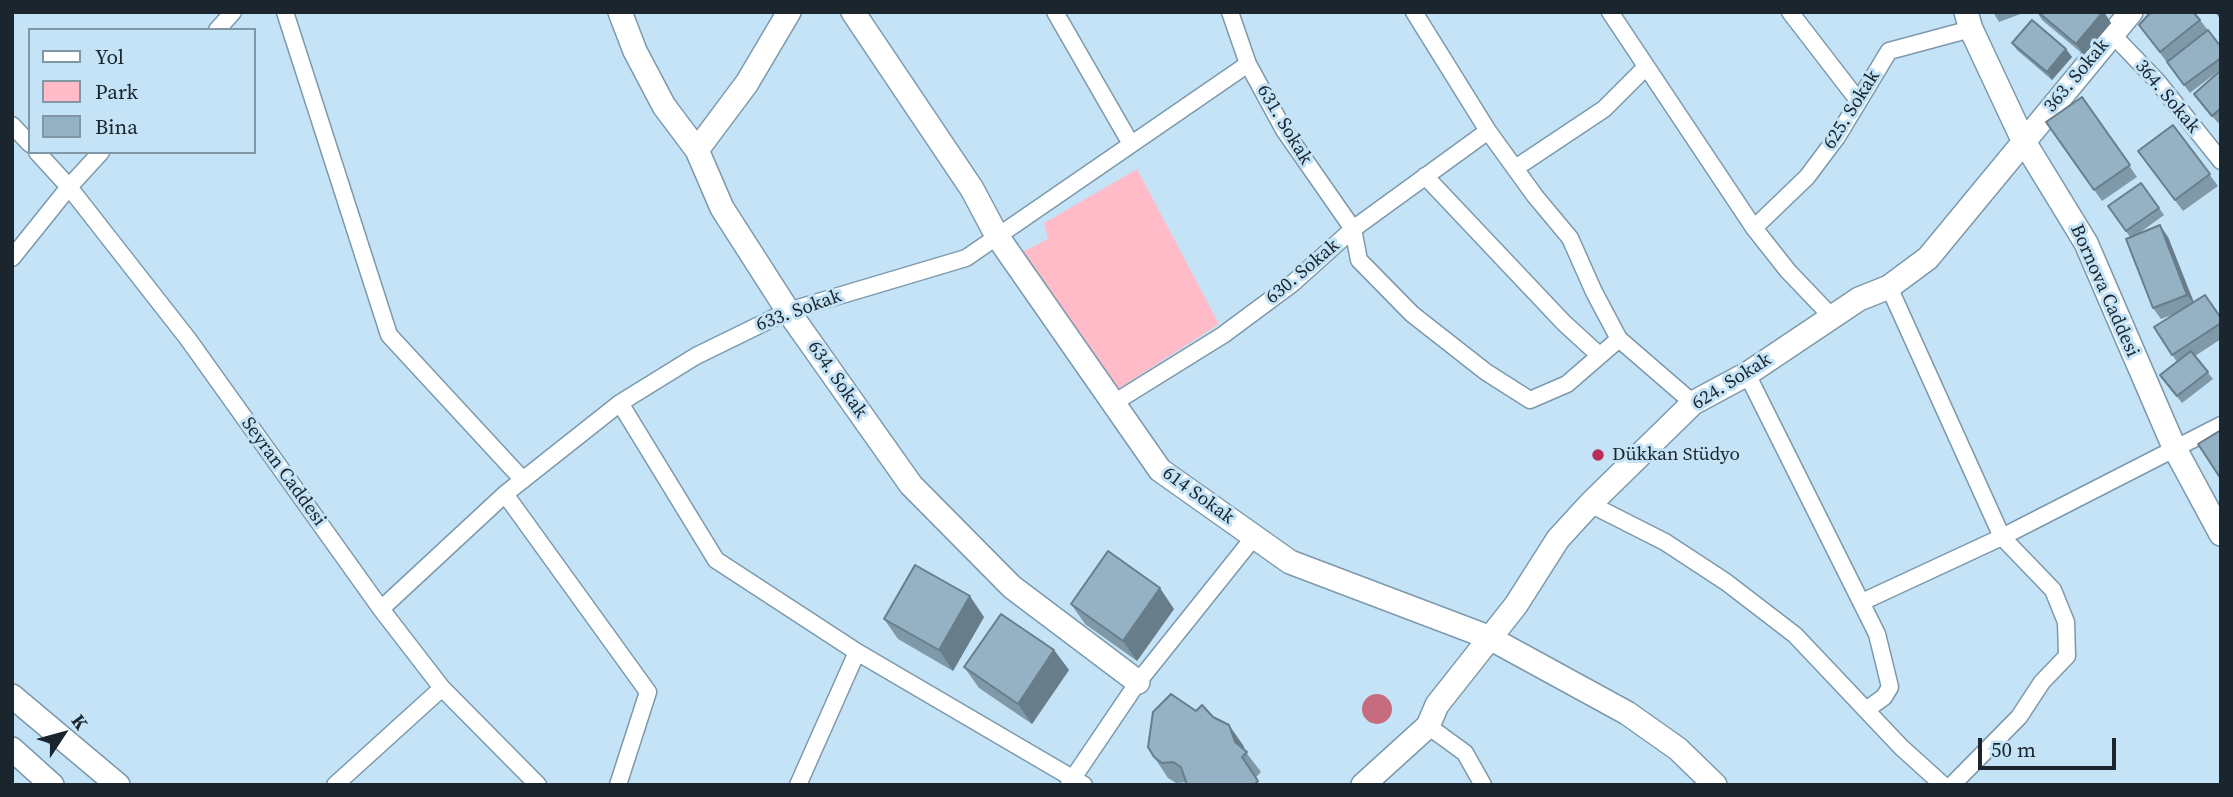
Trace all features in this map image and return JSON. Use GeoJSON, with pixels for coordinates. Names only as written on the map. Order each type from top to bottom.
{"type":"FeatureCollection","features":[{"type":"Feature","properties":{"kind":"street"},"geometry":{"type":"LineString","coordinates":[[219,28],[233,12]]}},
{"type":"Feature","properties":{"kind":"street"},"geometry":{"type":"LineString","coordinates":[[285,12],[388,335],[523,480]]}},
{"type":"Feature","properties":{"kind":"street","name":"634. Sokak"},"geometry":{"type":"LineString","coordinates":[[620,12],[635,51],[664,106],[697,150],[722,208],[788,310],[912,485],[1012,586],[1138,682]]}},
{"type":"Feature","properties":{"kind":"street"},"geometry":{"type":"LineString","coordinates":[[697,150],[747,83],[789,12]]}},
{"type":"Feature","properties":{"kind":"street","name":"614 Sokak"},"geometry":{"type":"LineString","coordinates":[[853,12],[972,189],[997,236],[1160,470],[1290,562],[1488,637],[1626,713],[1678,749],[1715,785]]}},
{"type":"Feature","properties":{"kind":"street"},"geometry":{"type":"LineString","coordinates":[[1055,12],[1131,144]]}},
{"type":"Feature","properties":{"kind":"street","name":"631. Sokak"},"geometry":{"type":"LineString","coordinates":[[1230,12],[1248,64],[1284,130],[1353,229]]}},
{"type":"Feature","properties":{"kind":"street"},"geometry":{"type":"LineString","coordinates":[[1414,12],[1488,131],[1517,167],[1535,196],[1570,238],[1619,339],[1693,403]]}},
{"type":"Feature","properties":{"kind":"street"},"geometry":{"type":"LineString","coordinates":[[1610,12],[1754,228],[1788,271],[1832,317]]}},
{"type":"Feature","properties":{"kind":"street"},"geometry":{"type":"LineString","coordinates":[[1790,12],[1857,99]]}},
{"type":"Feature","properties":{"kind":"street","name":"363. Sokak"},"geometry":{"type":"LineString","coordinates":[[2023,140],[2131,12]]}},
{"type":"Feature","properties":{"kind":"street","name":"625. Sokak"},"geometry":{"type":"LineString","coordinates":[[1754,228],[1807,177],[1837,137],[1857,99],[1889,51],[1968,21]]}},
{"type":"Feature","properties":{"kind":"street","name":"Bornova Caddesi"},"geometry":{"type":"LineString","coordinates":[[1968,21],[2023,140],[2086,243],[2174,447],[2221,534]]}},
{"type":"Feature","properties":{"kind":"street","name":"364. Sokak"},"geometry":{"type":"LineString","coordinates":[[2112,34],[2157,81],[2221,161]]}},
{"type":"Feature","properties":{"kind":"street","name":"633. Sokak"},"geometry":{"type":"LineString","coordinates":[[381,609],[505,494],[620,403],[696,356],[788,310],[966,258],[1248,64]]}},
{"type":"Feature","properties":{"kind":"street"},"geometry":{"type":"LineString","coordinates":[[1517,167],[1604,109],[1645,68]]}},
{"type":"Feature","properties":{"kind":"street"},"geometry":{"type":"LineString","coordinates":[[12,125],[28,142]]}},
{"type":"Feature","properties":{"kind":"street","name":"630. Sokak"},"geometry":{"type":"LineString","coordinates":[[1112,404],[1223,335],[1293,283],[1353,229],[1488,131]]}},
{"type":"Feature","properties":{"kind":"street","name":"624. Sokak"},"geometry":{"type":"LineString","coordinates":[[1363,785],[1428,726],[1437,705],[1516,604],[1558,539],[1693,403],[1747,374],[1859,299],[1889,287],[1928,258],[2023,140]]}},
{"type":"Feature","properties":{"kind":"street","name":"Seyran Caddesi"},"geometry":{"type":"LineString","coordinates":[[39,154],[69,187],[188,339],[381,609],[442,688],[538,785]]}},
{"type":"Feature","properties":{"kind":"street"},"geometry":{"type":"LineString","coordinates":[[12,258],[99,154]]}},
{"type":"Feature","properties":{"kind":"street"},"geometry":{"type":"LineString","coordinates":[[1424,176],[1564,323],[1599,355]]}},
{"type":"Feature","properties":{"kind":"street"},"geometry":{"type":"LineString","coordinates":[[1353,229],[1359,260],[1412,314],[1486,372],[1530,400],[1567,384],[1619,339]]}},
{"type":"Feature","properties":{"kind":"street"},"geometry":{"type":"LineString","coordinates":[[1889,287],[2002,537],[2053,590],[2066,622],[2067,656],[2042,682],[2019,716],[1952,785]]}},
{"type":"Feature","properties":{"kind":"street"},"geometry":{"type":"LineString","coordinates":[[1747,374],[1877,634],[1890,687],[1884,697],[1866,710]]}},
{"type":"Feature","properties":{"kind":"street"},"geometry":{"type":"LineString","coordinates":[[620,403],[716,559],[857,652],[1076,782],[1138,682],[1254,537]]}},
{"type":"Feature","properties":{"kind":"street"},"geometry":{"type":"LineString","coordinates":[[1862,602],[2002,537],[2221,425]]}},
{"type":"Feature","properties":{"kind":"street"},"geometry":{"type":"LineString","coordinates":[[505,494],[648,692],[618,785]]}},
{"type":"Feature","properties":{"kind":"street"},"geometry":{"type":"LineString","coordinates":[[1590,504],[1665,542],[1726,582],[1795,635],[1866,710],[1943,785]]}},
{"type":"Feature","properties":{"kind":"street"},"geometry":{"type":"LineString","coordinates":[[798,785],[857,652]]}},
{"type":"Feature","properties":{"kind":"street"},"geometry":{"type":"LineString","coordinates":[[335,785],[442,688]]}},
{"type":"Feature","properties":{"kind":"street"},"geometry":{"type":"LineString","coordinates":[[12,696],[118,785]]}},
{"type":"Feature","properties":{"kind":"street"},"geometry":{"type":"LineString","coordinates":[[1428,726],[1465,753],[1483,785]]}},
{"type":"Feature","properties":{"kind":"street"},"geometry":{"type":"LineString","coordinates":[[12,749],[52,785]]}},
{"type":"Feature","properties":{"kind":"green space"},"geometry":{"type":"Polygon","coordinates":[[[1137,169],[1219,324],[1118,389],[1109,386],[1020,253],[1048,239],[1044,223],[1137,169]]]}},
{"type":"Feature","properties":{"kind":"shaded area"},"geometry":{"type":"Polygon","coordinates":[[[1377,694],[1388,698],[1392,709],[1388,720],[1377,724],[1366,720],[1362,709],[1366,698],[1377,694]]]}},
{"type":"Feature","properties":{"kind":"building"},"geometry":{"type":"Polygon","coordinates":[[[2038,12],[2103,12],[2076,44],[2038,12]]]}},
{"type":"Feature","properties":{"kind":"building"},"geometry":{"type":"Polygon","coordinates":[[[2151,12],[2193,12],[2200,20],[2160,52],[2139,25],[2151,12]]]}},
{"type":"Feature","properties":{"kind":"building"},"geometry":{"type":"Polygon","coordinates":[[[2032,20],[2066,49],[2047,72],[2012,43],[2032,20]]]}},
{"type":"Feature","properties":{"kind":"building"},"geometry":{"type":"Polygon","coordinates":[[[2208,30],[2221,47],[2221,58],[2184,85],[2167,62],[2208,30]]]}},
{"type":"Feature","properties":{"kind":"building"},"geometry":{"type":"Polygon","coordinates":[[[2221,70],[2221,108],[2212,116],[2194,94],[2221,70]]]}},
{"type":"Feature","properties":{"kind":"building"},"geometry":{"type":"Polygon","coordinates":[[[2082,97],[2130,165],[2094,190],[2046,122],[2082,97]]]}},
{"type":"Feature","properties":{"kind":"building"},"geometry":{"type":"Polygon","coordinates":[[[2173,125],[2210,174],[2175,200],[2138,151],[2173,125]]]}},
{"type":"Feature","properties":{"kind":"building"},"geometry":{"type":"Polygon","coordinates":[[[2141,183],[2159,208],[2126,231],[2108,206],[2141,183]]]}},
{"type":"Feature","properties":{"kind":"building"},"geometry":{"type":"Polygon","coordinates":[[[2160,225],[2187,295],[2153,308],[2126,239],[2160,225]]]}},
{"type":"Feature","properties":{"kind":"building"},"geometry":{"type":"Polygon","coordinates":[[[2205,295],[2221,318],[2221,323],[2172,355],[2154,327],[2205,295]]]}},
{"type":"Feature","properties":{"kind":"building"},"geometry":{"type":"Polygon","coordinates":[[[2191,351],[2208,372],[2177,396],[2160,375],[2191,351]]]}},
{"type":"Feature","properties":{"kind":"building"},"geometry":{"type":"Polygon","coordinates":[[[2221,430],[2221,479],[2198,444],[2221,430]]]}},
{"type":"Feature","properties":{"kind":"building"},"geometry":{"type":"Polygon","coordinates":[[[1108,551],[1160,588],[1123,641],[1071,604],[1108,551]]]}},
{"type":"Feature","properties":{"kind":"building"},"geometry":{"type":"Polygon","coordinates":[[[915,565],[970,596],[939,650],[884,619],[915,565]]]}},
{"type":"Feature","properties":{"kind":"building"},"geometry":{"type":"Polygon","coordinates":[[[1001,614],[1054,650],[1018,704],[964,667],[1001,614]]]}},
{"type":"Feature","properties":{"kind":"building"},"geometry":{"type":"Polygon","coordinates":[[[1171,694],[1196,711],[1202,705],[1213,717],[1229,725],[1235,742],[1247,752],[1242,757],[1258,781],[1254,785],[1187,785],[1181,767],[1173,762],[1162,763],[1154,757],[1148,747],[1153,712],[1171,694]]]}},
{"type":"Feature","properties":{"kind":"place","name":"Dükkan Stüdyo"},"geometry":{"type":"Point","coordinates":[1598,455]}}]}
